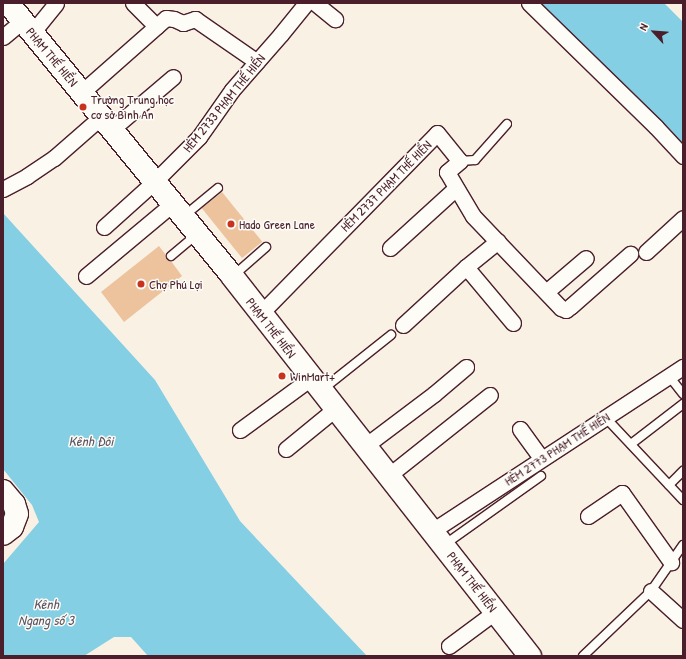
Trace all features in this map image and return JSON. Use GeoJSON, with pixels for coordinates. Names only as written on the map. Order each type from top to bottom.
{"type":"FeatureCollection","features":[{"type":"Feature","properties":{"kind":"main road","name":"PHẠM THẾ HIỂN"},"geometry":{"type":"LineString","coordinates":[[8,3],[82,92],[177,211],[232,276],[260,314],[530,656]]}},
{"type":"Feature","properties":{"kind":"main road"},"geometry":{"type":"LineString","coordinates":[[3,491],[14,504],[17,514],[12,527],[3,534]]}},
{"type":"Feature","properties":{"kind":"street"},"geometry":{"type":"LineString","coordinates":[[3,37],[27,27],[56,3]]}},
{"type":"Feature","properties":{"kind":"street"},"geometry":{"type":"LineString","coordinates":[[133,3],[156,26]]}},
{"type":"Feature","properties":{"kind":"street","name":"HẺM 2733 PHẠM THẾ HIỂN"},"geometry":{"type":"LineString","coordinates":[[104,227],[154,182],[198,137],[232,90],[306,3]]}},
{"type":"Feature","properties":{"kind":"street"},"geometry":{"type":"LineString","coordinates":[[315,3],[335,20]]}},
{"type":"Feature","properties":{"kind":"street"},"geometry":{"type":"LineString","coordinates":[[529,3],[656,127],[683,156]]}},
{"type":"Feature","properties":{"kind":"street"},"geometry":{"type":"LineString","coordinates":[[82,92],[166,18],[174,19],[183,23],[195,19],[257,62]]}},
{"type":"Feature","properties":{"kind":"street"},"geometry":{"type":"LineString","coordinates":[[3,189],[54,158],[173,77]]}},
{"type":"Feature","properties":{"kind":"street","name":"HẺM 2737 PHẠM THẾ HIỂN"},"geometry":{"type":"LineString","coordinates":[[260,314],[437,133],[460,161]]}},
{"type":"Feature","properties":{"kind":"street"},"geometry":{"type":"LineString","coordinates":[[460,161],[447,172],[473,216],[561,308],[566,310],[630,254]]}},
{"type":"Feature","properties":{"kind":"street"},"geometry":{"type":"LineString","coordinates":[[390,248],[456,188]]}},
{"type":"Feature","properties":{"kind":"street"},"geometry":{"type":"LineString","coordinates":[[86,276],[177,211]]}},
{"type":"Feature","properties":{"kind":"street"},"geometry":{"type":"LineString","coordinates":[[646,252],[683,218]]}},
{"type":"Feature","properties":{"kind":"street"},"geometry":{"type":"LineString","coordinates":[[403,325],[466,267],[498,241]]}},
{"type":"Feature","properties":{"kind":"street"},"geometry":{"type":"LineString","coordinates":[[546,292],[586,258]]}},
{"type":"Feature","properties":{"kind":"street"},"geometry":{"type":"LineString","coordinates":[[466,267],[513,323]]}},
{"type":"Feature","properties":{"kind":"street"},"geometry":{"type":"LineString","coordinates":[[365,446],[434,394],[466,367]]}},
{"type":"Feature","properties":{"kind":"street","name":"HẺM 2773 PHẠM THẾ HIỂN"},"geometry":{"type":"LineString","coordinates":[[437,539],[541,458],[683,367]]}},
{"type":"Feature","properties":{"kind":"street"},"geometry":{"type":"LineString","coordinates":[[240,430],[316,384]]}},
{"type":"Feature","properties":{"kind":"street"},"geometry":{"type":"LineString","coordinates":[[388,476],[490,395]]}},
{"type":"Feature","properties":{"kind":"street"},"geometry":{"type":"LineString","coordinates":[[286,449],[335,409]]}},
{"type":"Feature","properties":{"kind":"street"},"geometry":{"type":"LineString","coordinates":[[520,429],[541,458]]}},
{"type":"Feature","properties":{"kind":"street"},"geometry":{"type":"LineString","coordinates":[[588,516],[622,493],[671,562]]}},
{"type":"Feature","properties":{"kind":"street"},"geometry":{"type":"LineString","coordinates":[[651,591],[683,620]]}},
{"type":"Feature","properties":{"kind":"street"},"geometry":{"type":"LineString","coordinates":[[449,646],[495,612]]}},
{"type":"Feature","properties":{"kind":"lane"},"geometry":{"type":"LineString","coordinates":[[460,161],[475,160],[507,124]]}},
{"type":"Feature","properties":{"kind":"lane"},"geometry":{"type":"LineString","coordinates":[[177,211],[218,188]]}},
{"type":"Feature","properties":{"kind":"lane"},"geometry":{"type":"LineString","coordinates":[[171,256],[197,234]]}},
{"type":"Feature","properties":{"kind":"lane"},"geometry":{"type":"LineString","coordinates":[[232,276],[266,247]]}},
{"type":"Feature","properties":{"kind":"lane"},"geometry":{"type":"LineString","coordinates":[[316,384],[391,335]]}},
{"type":"Feature","properties":{"kind":"lane"},"geometry":{"type":"LineString","coordinates":[[669,376],[683,394]]}},
{"type":"Feature","properties":{"kind":"lane"},"geometry":{"type":"LineString","coordinates":[[631,444],[683,404]]}},
{"type":"Feature","properties":{"kind":"lane"},"geometry":{"type":"LineString","coordinates":[[605,417],[683,500]]}},
{"type":"Feature","properties":{"kind":"lane"},"geometry":{"type":"LineString","coordinates":[[669,485],[683,471]]}},
{"type":"Feature","properties":{"kind":"lane"},"geometry":{"type":"LineString","coordinates":[[437,539],[541,476]]}},
{"type":"Feature","properties":{"kind":"lane"},"geometry":{"type":"LineString","coordinates":[[583,656],[651,591],[683,545]]}},
{"type":"Feature","properties":{"kind":"water"},"geometry":{"type":"Polygon","coordinates":[[[539,3],[664,3],[683,22],[683,150],[539,3]]]}},
{"type":"Feature","properties":{"kind":"water","name":"Kênh Đôi"},"geometry":{"type":"Polygon","coordinates":[[[3,213],[155,380],[240,521],[367,656],[148,656],[131,637],[114,637],[84,656],[3,656],[3,564],[39,522],[32,505],[3,469],[3,213]]]}},
{"type":"Feature","properties":{"kind":"building","name":"Hado Green Lane"},"geometry":{"type":"Polygon","coordinates":[[[222,192],[262,242],[242,258],[202,208],[222,192]]]}},
{"type":"Feature","properties":{"kind":"building","name":"Chợ Phú Lợi"},"geometry":{"type":"Polygon","coordinates":[[[159,246],[166,255],[167,259],[171,261],[182,276],[124,322],[101,292],[159,246]]]}},
{"type":"Feature","properties":{"kind":"place","name":"Trường Trung học cơ sở Bình An"},"geometry":{"type":"Point","coordinates":[83,107]}},
{"type":"Feature","properties":{"kind":"place","name":"Hado Green Lane"},"geometry":{"type":"Point","coordinates":[231,224]}},
{"type":"Feature","properties":{"kind":"place","name":"Chợ Phú Lợi"},"geometry":{"type":"Point","coordinates":[141,284]}},
{"type":"Feature","properties":{"kind":"place","name":"WinMart+"},"geometry":{"type":"Point","coordinates":[282,376]}},
{"type":"Feature","properties":{"kind":"water label","name":"Kênh Ngang số 3"},"geometry":{"type":"Point","coordinates":[46,612]}}]}
